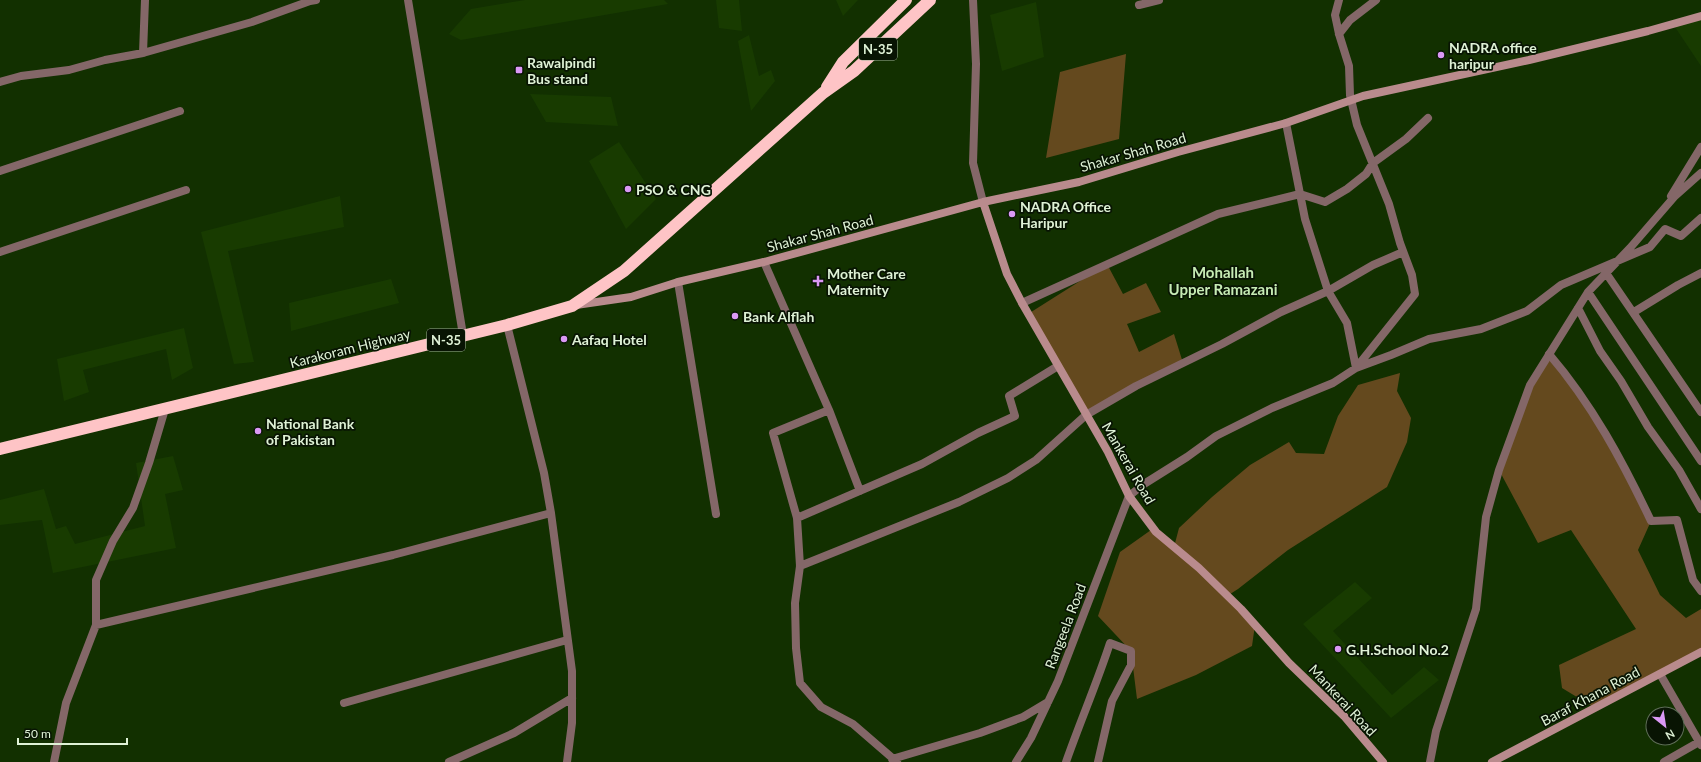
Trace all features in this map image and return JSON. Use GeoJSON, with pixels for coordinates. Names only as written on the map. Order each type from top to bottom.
{"type":"FeatureCollection","features":[{"type":"Feature","properties":{"kind":"highway","name":"Karakoram Highway"},"geometry":{"type":"LineString","coordinates":[[823,93],[843,62],[906,0]]}},
{"type":"Feature","properties":{"kind":"highway","name":"Karakoram Highway"},"geometry":{"type":"LineString","coordinates":[[0,449],[507,325],[572,306],[624,271],[823,93],[854,71],[930,0]]}},
{"type":"Feature","properties":{"kind":"main road","name":"Shakar Shah Road"},"geometry":{"type":"LineString","coordinates":[[572,306],[631,297],[678,282],[764,262],[983,202],[1079,182],[1186,150],[1286,123],[1363,96],[1529,60],[1648,31],[1701,16]]}},
{"type":"Feature","properties":{"kind":"main road","name":"Mankerai Road"},"geometry":{"type":"LineString","coordinates":[[983,202],[1007,274],[1022,304],[1108,452],[1129,496],[1156,532],[1199,568],[1241,609],[1289,663],[1344,716],[1381,761]]}},
{"type":"Feature","properties":{"kind":"main road","name":"Baraf Khana Road"},"geometry":{"type":"LineString","coordinates":[[1492,762],[1701,652]]}},
{"type":"Feature","properties":{"kind":"street"},"geometry":{"type":"LineString","coordinates":[[143,53],[145,0]]}},
{"type":"Feature","properties":{"kind":"street"},"geometry":{"type":"LineString","coordinates":[[0,82],[21,76],[69,70],[105,60],[143,53],[252,22],[316,0]]}},
{"type":"Feature","properties":{"kind":"street"},"geometry":{"type":"LineString","coordinates":[[408,0],[463,335]]}},
{"type":"Feature","properties":{"kind":"street"},"geometry":{"type":"LineString","coordinates":[[973,0],[976,64],[973,163],[983,202]]}},
{"type":"Feature","properties":{"kind":"street"},"geometry":{"type":"LineString","coordinates":[[1139,5],[1159,0]]}},
{"type":"Feature","properties":{"kind":"street"},"geometry":{"type":"LineString","coordinates":[[1339,0],[1335,15],[1349,66],[1351,100],[1357,125],[1389,204],[1403,252],[1412,275],[1415,294],[1356,368]]}},
{"type":"Feature","properties":{"kind":"street"},"geometry":{"type":"LineString","coordinates":[[1339,34],[1350,20],[1376,0]]}},
{"type":"Feature","properties":{"kind":"street"},"geometry":{"type":"LineString","coordinates":[[0,171],[180,111]]}},
{"type":"Feature","properties":{"kind":"street"},"geometry":{"type":"LineString","coordinates":[[1022,304],[1218,214],[1300,194],[1325,202],[1347,189],[1366,174],[1373,163],[1406,139],[1428,118]]}},
{"type":"Feature","properties":{"kind":"street"},"geometry":{"type":"LineString","coordinates":[[1286,123],[1305,219],[1328,291],[1347,323],[1356,368]]}},
{"type":"Feature","properties":{"kind":"street"},"geometry":{"type":"LineString","coordinates":[[1661,213],[1701,147]]}},
{"type":"Feature","properties":{"kind":"street"},"geometry":{"type":"LineString","coordinates":[[1430,762],[1436,731],[1476,609],[1486,517],[1499,470],[1530,385],[1588,292],[1618,261],[1675,196],[1701,174]]}},
{"type":"Feature","properties":{"kind":"street"},"geometry":{"type":"LineString","coordinates":[[0,252],[186,190]]}},
{"type":"Feature","properties":{"kind":"street"},"geometry":{"type":"LineString","coordinates":[[1129,496],[1144,484],[1187,457],[1216,436],[1272,408],[1333,383],[1356,368],[1429,339],[1481,329],[1527,311],[1561,285],[1650,247],[1665,229],[1680,236],[1701,218]]}},
{"type":"Feature","properties":{"kind":"street"},"geometry":{"type":"LineString","coordinates":[[800,566],[959,502],[1008,478],[1036,460],[1086,415],[1136,386],[1222,344],[1281,312],[1328,291],[1373,265],[1403,252]]}},
{"type":"Feature","properties":{"kind":"street"},"geometry":{"type":"LineString","coordinates":[[764,262],[829,410],[860,491]]}},
{"type":"Feature","properties":{"kind":"street"},"geometry":{"type":"LineString","coordinates":[[1606,273],[1701,412]]}},
{"type":"Feature","properties":{"kind":"street"},"geometry":{"type":"LineString","coordinates":[[1634,312],[1701,273]]}},
{"type":"Feature","properties":{"kind":"street"},"geometry":{"type":"LineString","coordinates":[[678,282],[716,514]]}},
{"type":"Feature","properties":{"kind":"street"},"geometry":{"type":"LineString","coordinates":[[1588,292],[1701,461]]}},
{"type":"Feature","properties":{"kind":"street"},"geometry":{"type":"LineString","coordinates":[[1578,308],[1600,352],[1621,381],[1648,427],[1679,470],[1701,509]]}},
{"type":"Feature","properties":{"kind":"street"},"geometry":{"type":"LineString","coordinates":[[507,325],[544,472],[551,513],[572,671],[572,724],[567,762]]}},
{"type":"Feature","properties":{"kind":"street"},"geometry":{"type":"LineString","coordinates":[[1549,354],[1567,375],[1600,424],[1630,478],[1651,521],[1677,520],[1694,580],[1701,592]]}},
{"type":"Feature","properties":{"kind":"street"},"geometry":{"type":"LineString","coordinates":[[797,518],[922,464],[978,433],[1014,416],[1009,396],[1058,366]]}},
{"type":"Feature","properties":{"kind":"street"},"geometry":{"type":"LineString","coordinates":[[54,762],[66,703],[96,625],[96,580],[113,541],[133,508],[149,463],[165,409]]}},
{"type":"Feature","properties":{"kind":"street"},"geometry":{"type":"LineString","coordinates":[[829,410],[773,433],[797,518],[800,566],[795,610],[796,648],[800,683],[821,707],[853,724],[894,760],[980,733],[1023,717],[1048,702]]}},
{"type":"Feature","properties":{"kind":"street","name":"Rangeela Road"},"geometry":{"type":"LineString","coordinates":[[1016,762],[1031,738],[1061,674],[1129,496]]}},
{"type":"Feature","properties":{"kind":"street"},"geometry":{"type":"LineString","coordinates":[[96,625],[393,555],[551,513]]}},
{"type":"Feature","properties":{"kind":"street"},"geometry":{"type":"LineString","coordinates":[[344,703],[567,640]]}},
{"type":"Feature","properties":{"kind":"street"},"geometry":{"type":"LineString","coordinates":[[1066,762],[1077,730],[1098,680],[1110,643],[1131,651],[1131,665],[1112,701],[1098,762]]}},
{"type":"Feature","properties":{"kind":"street"},"geometry":{"type":"LineString","coordinates":[[1660,674],[1700,744],[1664,762]]}},
{"type":"Feature","properties":{"kind":"street"},"geometry":{"type":"LineString","coordinates":[[449,762],[514,733],[572,698]]}},
{"type":"Feature","properties":{"kind":"shaded area"},"geometry":{"type":"Polygon","coordinates":[[[525,0],[664,0],[668,4],[461,40],[449,34],[471,9],[525,0]]]}},
{"type":"Feature","properties":{"kind":"shaded area"},"geometry":{"type":"Polygon","coordinates":[[[716,0],[739,0],[742,31],[719,28],[716,0]]]}},
{"type":"Feature","properties":{"kind":"shaded area"},"geometry":{"type":"Polygon","coordinates":[[[836,0],[858,0],[843,16],[836,0]]]}},
{"type":"Feature","properties":{"kind":"shaded area"},"geometry":{"type":"Polygon","coordinates":[[[1036,2],[1044,57],[1002,71],[990,15],[1036,2]]]}},
{"type":"Feature","properties":{"kind":"shaded area"},"geometry":{"type":"Polygon","coordinates":[[[1701,16],[1701,66],[1673,24],[1701,16]]]}},
{"type":"Feature","properties":{"kind":"shaded area"},"geometry":{"type":"Polygon","coordinates":[[[749,35],[759,76],[771,70],[775,81],[751,111],[738,41],[749,35]]]}},
{"type":"Feature","properties":{"kind":"shaded area"},"geometry":{"type":"Polygon","coordinates":[[[1126,54],[1119,139],[1046,158],[1060,72],[1126,54]]]}},
{"type":"Feature","properties":{"kind":"shaded area"},"geometry":{"type":"Polygon","coordinates":[[[530,94],[611,97],[618,126],[546,122],[530,94]]]}},
{"type":"Feature","properties":{"kind":"shaded area"},"geometry":{"type":"Polygon","coordinates":[[[619,142],[656,199],[626,229],[589,161],[619,142]]]}},
{"type":"Feature","properties":{"kind":"shaded area"},"geometry":{"type":"Polygon","coordinates":[[[340,196],[344,227],[228,251],[254,362],[234,364],[201,232],[340,196]]]}},
{"type":"Feature","properties":{"kind":"shaded area"},"geometry":{"type":"Polygon","coordinates":[[[1107,264],[1123,294],[1146,283],[1161,312],[1127,324],[1139,352],[1174,334],[1183,363],[1086,415],[1028,314],[1107,264]]]}},
{"type":"Feature","properties":{"kind":"shaded area"},"geometry":{"type":"Polygon","coordinates":[[[391,279],[399,303],[291,331],[289,303],[391,279]]]}},
{"type":"Feature","properties":{"kind":"shaded area"},"geometry":{"type":"Polygon","coordinates":[[[184,328],[193,368],[172,380],[166,349],[83,370],[89,392],[64,401],[57,359],[184,328]]]}},
{"type":"Feature","properties":{"kind":"shaded area"},"geometry":{"type":"Polygon","coordinates":[[[1549,354],[1600,424],[1651,521],[1638,550],[1660,595],[1686,618],[1701,609],[1701,652],[1595,708],[1562,688],[1559,665],[1636,629],[1571,530],[1538,543],[1499,470],[1530,385],[1549,354]]]}},
{"type":"Feature","properties":{"kind":"shaded area"},"geometry":{"type":"Polygon","coordinates":[[[1400,373],[1397,391],[1411,418],[1407,442],[1387,487],[1288,550],[1227,596],[1255,625],[1252,646],[1196,675],[1137,699],[1131,651],[1098,616],[1120,552],[1151,530],[1174,547],[1179,528],[1212,497],[1250,465],[1289,442],[1296,453],[1324,454],[1338,416],[1358,385],[1400,373]]]}},
{"type":"Feature","properties":{"kind":"shaded area"},"geometry":{"type":"Polygon","coordinates":[[[173,456],[183,490],[165,494],[176,548],[53,573],[42,520],[0,525],[0,500],[44,489],[56,529],[66,526],[75,544],[145,526],[136,463],[173,456]]]}},
{"type":"Feature","properties":{"kind":"shaded area","name":"G.H.School No.2"},"geometry":{"type":"Polygon","coordinates":[[[1355,582],[1372,598],[1333,631],[1392,695],[1424,667],[1439,680],[1391,718],[1303,624],[1355,582]]]}},
{"type":"Feature","properties":{"kind":"place","name":"NADRA office haripur"},"geometry":{"type":"Point","coordinates":[1441,55]}},
{"type":"Feature","properties":{"kind":"place","name":"Rawalpindi Bus stand"},"geometry":{"type":"Point","coordinates":[519,70]}},
{"type":"Feature","properties":{"kind":"place","name":"PSO & CNG"},"geometry":{"type":"Point","coordinates":[628,189]}},
{"type":"Feature","properties":{"kind":"place","name":"NADRA Office Haripur"},"geometry":{"type":"Point","coordinates":[1012,214]}},
{"type":"Feature","properties":{"kind":"place","name":"Mother Care Maternity"},"geometry":{"type":"Point","coordinates":[818,281]}},
{"type":"Feature","properties":{"kind":"place","name":"Bank Alflah"},"geometry":{"type":"Point","coordinates":[735,316]}},
{"type":"Feature","properties":{"kind":"place","name":"Aafaq Hotel"},"geometry":{"type":"Point","coordinates":[564,339]}},
{"type":"Feature","properties":{"kind":"place","name":"National Bank of Pakistan"},"geometry":{"type":"Point","coordinates":[258,431]}},
{"type":"Feature","properties":{"kind":"place","name":"G.H.School No.2"},"geometry":{"type":"Point","coordinates":[1338,649]}},
{"type":"Feature","properties":{"kind":"district","name":"Mohallah Upper Ramazani"},"geometry":{"type":"Point","coordinates":[1223,280]}}]}
